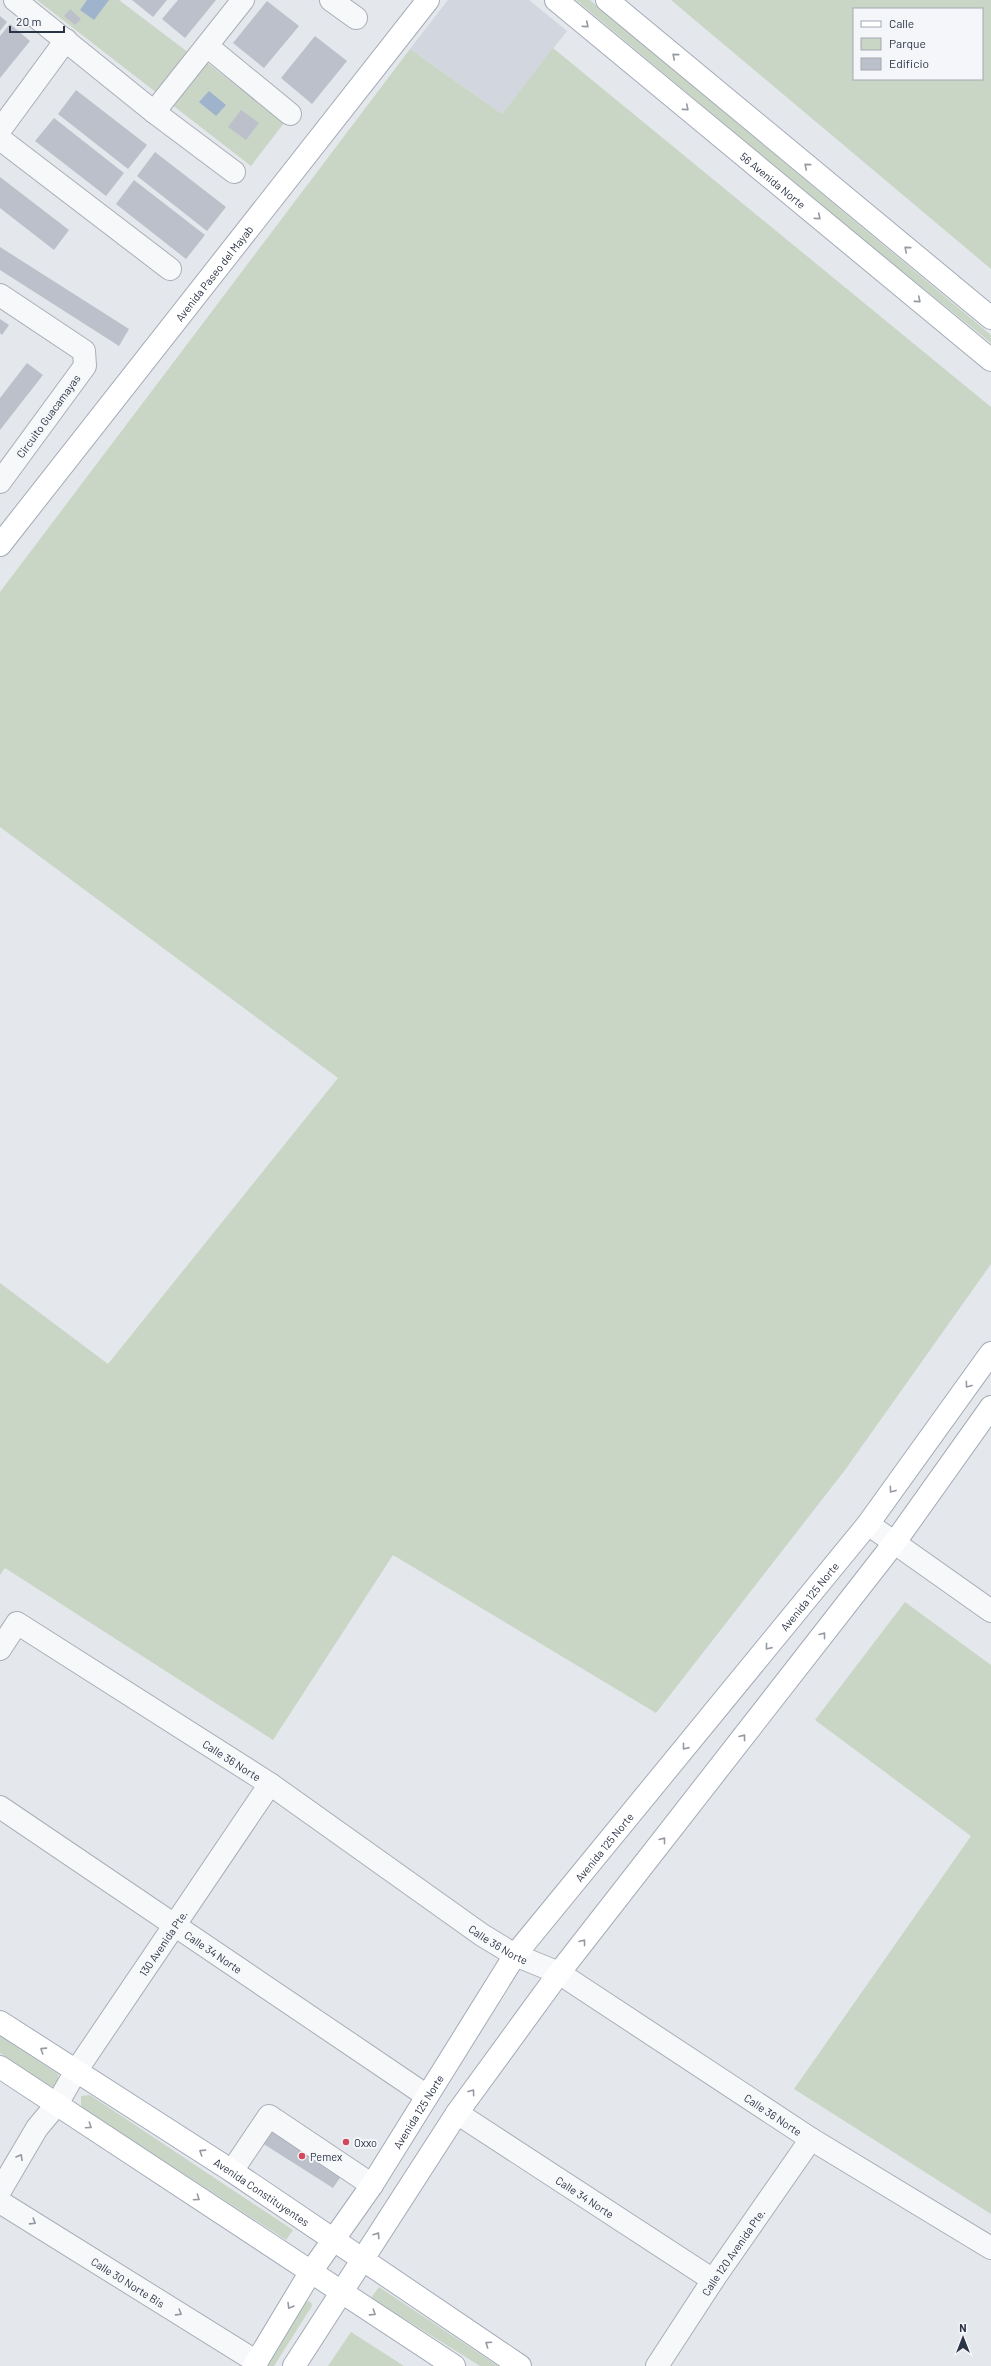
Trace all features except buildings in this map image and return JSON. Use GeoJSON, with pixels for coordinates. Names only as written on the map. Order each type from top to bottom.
{"type":"FeatureCollection","features":[{"type":"Feature","properties":{"kind":"main road","name":"Avenida Paseo del Mayab"},"geometry":{"type":"LineString","coordinates":[[0,545],[428,0]]}},
{"type":"Feature","properties":{"kind":"main road","name":"56 Avenida Norte"},"geometry":{"type":"LineString","coordinates":[[556,0],[991,360]]}},
{"type":"Feature","properties":{"kind":"main road"},"geometry":{"type":"LineString","coordinates":[[607,0],[991,318]]}},
{"type":"Feature","properties":{"kind":"main road","name":"Avenida 125 Norte"},"geometry":{"type":"LineString","coordinates":[[255,2364],[310,2273],[335,2241],[372,2185],[515,1955],[868,1524],[991,1353]]}},
{"type":"Feature","properties":{"kind":"main road"},"geometry":{"type":"LineString","coordinates":[[294,2366],[340,2291],[457,2113],[559,1973],[895,1542],[991,1407]]}},
{"type":"Feature","properties":{"kind":"main road","name":"Avenida Constituyentes"},"geometry":{"type":"LineString","coordinates":[[0,2022],[232,2171],[361,2260],[520,2366]]}},
{"type":"Feature","properties":{"kind":"main road"},"geometry":{"type":"LineString","coordinates":[[0,2067],[310,2273],[454,2366]]}},
{"type":"Feature","properties":{"kind":"street"},"geometry":{"type":"LineString","coordinates":[[15,0],[154,112],[234,172]]}},
{"type":"Feature","properties":{"kind":"street"},"geometry":{"type":"LineString","coordinates":[[154,112],[243,0]]}},
{"type":"Feature","properties":{"kind":"street"},"geometry":{"type":"LineString","coordinates":[[331,0],[356,18]]}},
{"type":"Feature","properties":{"kind":"street"},"geometry":{"type":"LineString","coordinates":[[0,130],[66,40]]}},
{"type":"Feature","properties":{"kind":"street"},"geometry":{"type":"LineString","coordinates":[[207,46],[290,114]]}},
{"type":"Feature","properties":{"kind":"street"},"geometry":{"type":"LineString","coordinates":[[0,139],[170,269]]}},
{"type":"Feature","properties":{"kind":"street","name":"Circuito Guacamayas"},"geometry":{"type":"LineString","coordinates":[[0,295],[84,351],[85,366],[0,482]]}},
{"type":"Feature","properties":{"kind":"street"},"geometry":{"type":"LineString","coordinates":[[868,1524],[991,1611]]}},
{"type":"Feature","properties":{"kind":"street","name":"Calle 36 Norte"},"geometry":{"type":"LineString","coordinates":[[0,1649],[17,1623],[270,1784],[482,1935],[515,1955],[559,1973],[811,2139],[991,2248]]}},
{"type":"Feature","properties":{"kind":"street","name":"130 Avenida Pte."},"geometry":{"type":"LineString","coordinates":[[0,2191],[37,2128],[57,2104],[76,2071],[270,1784]]}},
{"type":"Feature","properties":{"kind":"street","name":"Calle 34 Norte"},"geometry":{"type":"LineString","coordinates":[[0,1807],[428,2096]]}},
{"type":"Feature","properties":{"kind":"street","name":"Calle 34 Norte"},"geometry":{"type":"LineString","coordinates":[[457,2113],[713,2280]]}},
{"type":"Feature","properties":{"kind":"street"},"geometry":{"type":"LineString","coordinates":[[232,2171],[269,2116],[372,2185]]}},
{"type":"Feature","properties":{"kind":"street","name":"Calle 120 Avenida Pte."},"geometry":{"type":"LineString","coordinates":[[657,2366],[713,2280],[811,2139]]}},
{"type":"Feature","properties":{"kind":"street","name":"Calle 30 Norte Bis"},"geometry":{"type":"LineString","coordinates":[[0,2202],[255,2364]]}},
{"type":"Feature","properties":{"kind":"shaded area"},"geometry":{"type":"Polygon","coordinates":[[[448,0],[529,0],[567,31],[502,114],[410,49],[448,0]]]}},
{"type":"Feature","properties":{"kind":"green space"},"geometry":{"type":"Polygon","coordinates":[[[37,0],[119,0],[185,50],[210,65],[284,123],[251,166],[37,0]]]}},
{"type":"Feature","properties":{"kind":"green space"},"geometry":{"type":"Polygon","coordinates":[[[576,0],[590,0],[991,335],[991,343],[867,243],[576,0]]]}},
{"type":"Feature","properties":{"kind":"green space"},"geometry":{"type":"Polygon","coordinates":[[[671,0],[991,0],[991,269],[671,0]]]}},
{"type":"Feature","properties":{"kind":"green space"},"geometry":{"type":"Polygon","coordinates":[[[553,48],[991,407],[991,1264],[845,1470],[656,1713],[393,1555],[273,1740],[5,1568],[0,1575],[0,1283],[108,1364],[338,1078],[0,827],[0,592],[410,49],[502,114],[553,48]]]}},
{"type":"Feature","properties":{"kind":"green space"},"geometry":{"type":"Polygon","coordinates":[[[905,1602],[991,1665],[991,2214],[794,2089],[971,1836],[815,1720],[905,1602]]]}},
{"type":"Feature","properties":{"kind":"green space"},"geometry":{"type":"Polygon","coordinates":[[[0,2036],[58,2074],[59,2083],[52,2087],[0,2053],[0,2036]]]}},
{"type":"Feature","properties":{"kind":"green space"},"geometry":{"type":"Polygon","coordinates":[[[90,2095],[293,2230],[286,2240],[81,2107],[81,2096],[90,2095]]]}},
{"type":"Feature","properties":{"kind":"green space"},"geometry":{"type":"Polygon","coordinates":[[[379,2287],[498,2366],[480,2366],[371,2298],[379,2287]]]}},
{"type":"Feature","properties":{"kind":"green space"},"geometry":{"type":"Polygon","coordinates":[[[306,2301],[311,2302],[312,2306],[274,2366],[266,2366],[306,2301]]]}},
{"type":"Feature","properties":{"kind":"green space"},"geometry":{"type":"Polygon","coordinates":[[[351,2332],[404,2366],[328,2366],[351,2332]]]}},
{"type":"Feature","properties":{"kind":"water"},"geometry":{"type":"Polygon","coordinates":[[[87,0],[109,0],[94,20],[80,10],[87,0]]]}},
{"type":"Feature","properties":{"kind":"water"},"geometry":{"type":"Polygon","coordinates":[[[209,91],[226,105],[216,116],[199,102],[209,91]]]}},
{"type":"Feature","properties":{"kind":"place","name":"Oxxo"},"geometry":{"type":"Point","coordinates":[346,2142]}},
{"type":"Feature","properties":{"kind":"place","name":"Pemex"},"geometry":{"type":"Point","coordinates":[302,2156]}}]}
